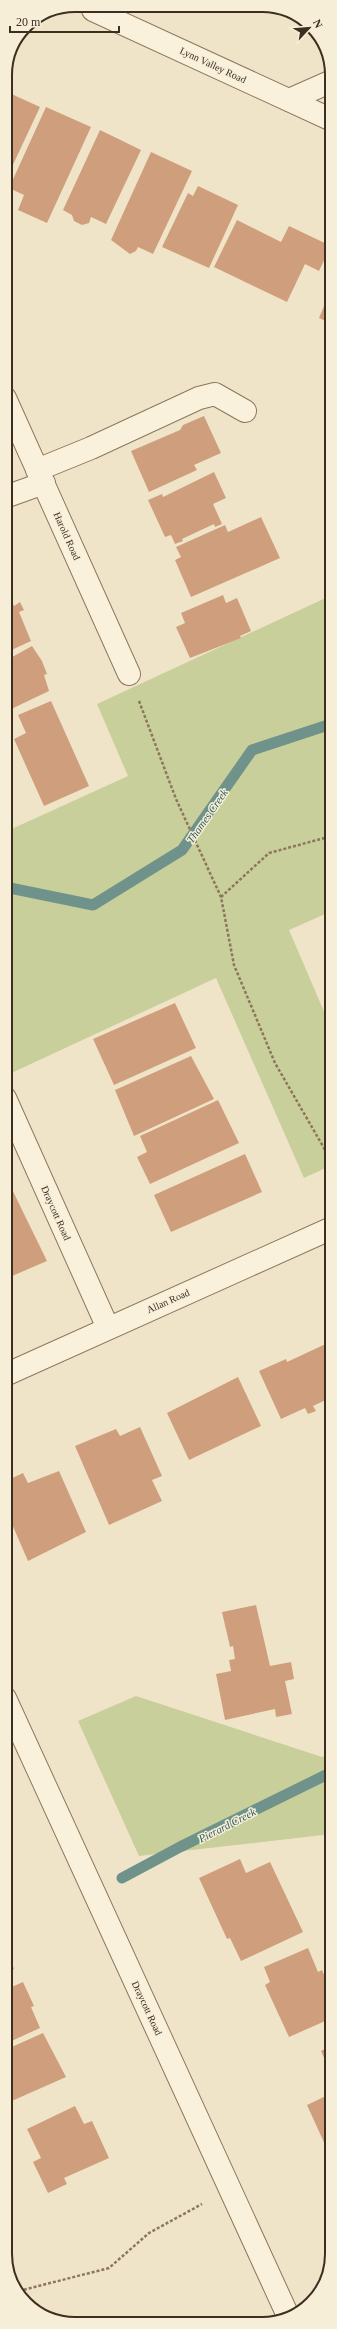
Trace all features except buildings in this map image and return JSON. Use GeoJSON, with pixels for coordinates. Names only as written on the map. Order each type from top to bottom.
{"type":"FeatureCollection","features":[{"type":"Feature","properties":{"kind":"street","name":"Lynn Valley Road"},"geometry":{"type":"LineString","coordinates":[[98,12],[325,117]]}},
{"type":"Feature","properties":{"kind":"street"},"geometry":{"type":"LineString","coordinates":[[289,100],[325,83]]}},
{"type":"Feature","properties":{"kind":"street"},"geometry":{"type":"LineString","coordinates":[[12,493],[91,448],[199,398],[215,394],[245,411]]}},
{"type":"Feature","properties":{"kind":"street","name":"Harold Road"},"geometry":{"type":"LineString","coordinates":[[12,413],[129,674]]}},
{"type":"Feature","properties":{"kind":"street","name":"Draycott Road"},"geometry":{"type":"LineString","coordinates":[[12,1114],[108,1328]]}},
{"type":"Feature","properties":{"kind":"street","name":"Allan Road"},"geometry":{"type":"LineString","coordinates":[[12,1372],[325,1231]]}},
{"type":"Feature","properties":{"kind":"street","name":"Draycott Road"},"geometry":{"type":"LineString","coordinates":[[12,1713],[286,2312]]}},
{"type":"Feature","properties":{"kind":"path"},"geometry":{"type":"LineString","coordinates":[[129,674],[176,799],[221,897],[234,965],[272,1056],[325,1150]]}},
{"type":"Feature","properties":{"kind":"path"},"geometry":{"type":"LineString","coordinates":[[221,897],[269,853],[325,838]]}},
{"type":"Feature","properties":{"kind":"path"},"geometry":{"type":"LineString","coordinates":[[24,2291],[109,2268],[149,2233],[229,2189]]}},
{"type":"Feature","properties":{"kind":"green space"},"geometry":{"type":"Polygon","coordinates":[[[325,598],[325,914],[289,930],[325,1014],[325,1168],[304,1178],[216,978],[12,1073],[12,829],[128,776],[97,704],[325,598]]]}},
{"type":"Feature","properties":{"kind":"green space"},"geometry":{"type":"Polygon","coordinates":[[[136,1696],[322,1757],[325,1756],[325,1835],[139,1856],[78,1721],[136,1696]]]}},
{"type":"Feature","properties":{"kind":"waterway","name":"Thames Creek"},"geometry":{"type":"LineString","coordinates":[[12,888],[93,905],[182,850],[252,750],[325,726]]}},
{"type":"Feature","properties":{"kind":"waterway","name":"Pierard Creek"},"geometry":{"type":"LineString","coordinates":[[122,1878],[180,1847],[325,1775]]}}]}
